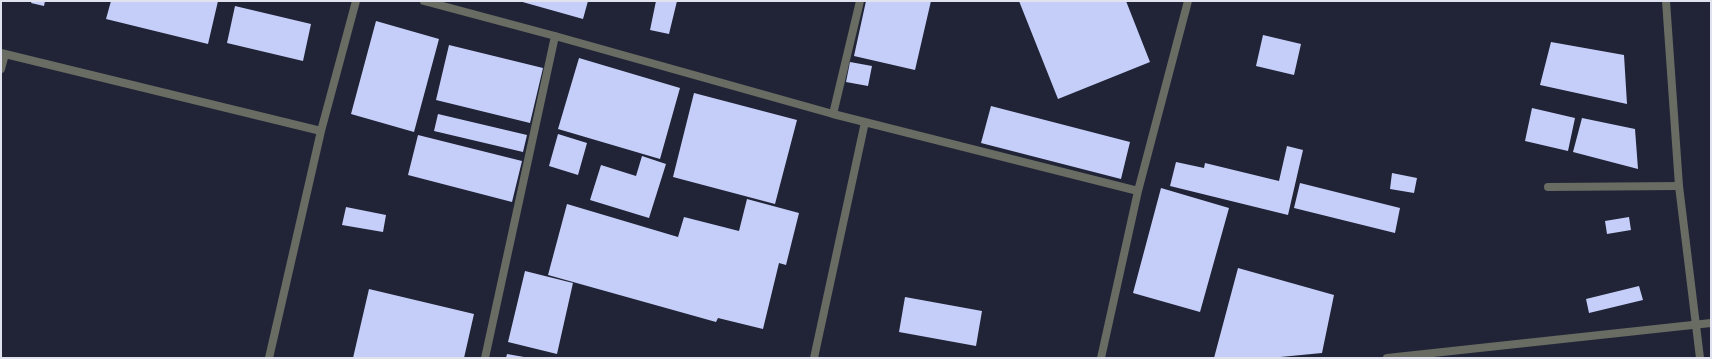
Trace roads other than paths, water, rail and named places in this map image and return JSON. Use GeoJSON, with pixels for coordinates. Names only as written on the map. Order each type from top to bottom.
{"type":"FeatureCollection","features":[{"type":"Feature","properties":{"kind":"street"},"geometry":{"type":"LineString","coordinates":[[269,358],[321,131],[356,1]]}},
{"type":"Feature","properties":{"kind":"street"},"geometry":{"type":"LineString","coordinates":[[424,1],[833,114],[1138,191]]}},
{"type":"Feature","properties":{"kind":"street"},"geometry":{"type":"LineString","coordinates":[[833,114],[860,1]]}},
{"type":"Feature","properties":{"kind":"street"},"geometry":{"type":"LineString","coordinates":[[1101,358],[1138,191],[1188,1]]}},
{"type":"Feature","properties":{"kind":"street"},"geometry":{"type":"LineString","coordinates":[[1666,1],[1679,186],[1700,358]]}},
{"type":"Feature","properties":{"kind":"street"},"geometry":{"type":"LineString","coordinates":[[486,358],[555,36]]}},
{"type":"Feature","properties":{"kind":"street"},"geometry":{"type":"LineString","coordinates":[[1,69],[3,53],[321,131]]}},
{"type":"Feature","properties":{"kind":"street"},"geometry":{"type":"LineString","coordinates":[[814,358],[865,122]]}},
{"type":"Feature","properties":{"kind":"street"},"geometry":{"type":"LineString","coordinates":[[1548,187],[1679,186]]}},
{"type":"Feature","properties":{"kind":"street"},"geometry":{"type":"LineString","coordinates":[[1387,358],[1430,356],[1711,323]]}}]}
